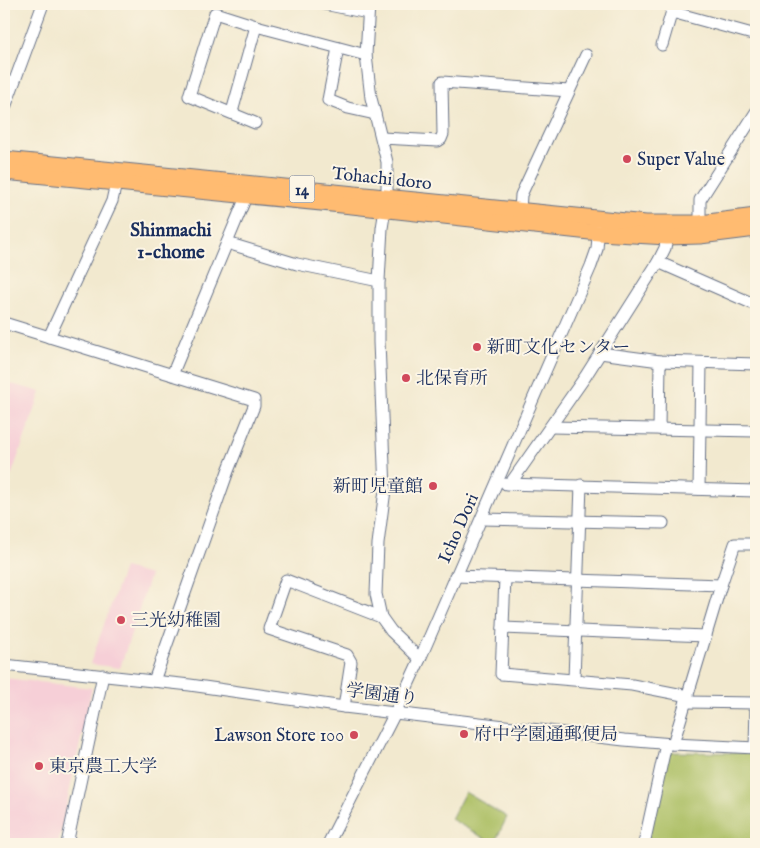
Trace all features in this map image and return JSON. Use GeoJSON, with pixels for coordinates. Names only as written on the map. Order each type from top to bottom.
{"type":"FeatureCollection","features":[{"type":"Feature","properties":{"kind":"main road","name":"Tohachi doro"},"geometry":{"type":"LineString","coordinates":[[4,159],[599,226],[646,223],[700,223],[756,216]]}},
{"type":"Feature","properties":{"kind":"main road","name":"Tohachi doro"},"geometry":{"type":"LineString","coordinates":[[4,172],[246,197],[387,203],[520,212],[666,237],[723,234],[756,229]]}},
{"type":"Feature","properties":{"kind":"street"},"geometry":{"type":"LineString","coordinates":[[4,110],[43,4]]}},
{"type":"Feature","properties":{"kind":"street"},"geometry":{"type":"LineString","coordinates":[[324,4],[368,9],[366,55],[371,98],[387,162],[387,203],[382,228],[379,281],[379,342],[385,490],[376,582],[377,599],[381,617],[391,631],[420,659]]}},
{"type":"Feature","properties":{"kind":"street"},"geometry":{"type":"LineString","coordinates":[[662,45],[673,8],[756,35]]}},
{"type":"Feature","properties":{"kind":"street"},"geometry":{"type":"LineString","coordinates":[[255,122],[189,96],[214,13],[366,55]]}},
{"type":"Feature","properties":{"kind":"street"},"geometry":{"type":"LineString","coordinates":[[232,112],[256,26]]}},
{"type":"Feature","properties":{"kind":"street"},"geometry":{"type":"LineString","coordinates":[[338,48],[328,100],[348,108],[374,114]]}},
{"type":"Feature","properties":{"kind":"street"},"geometry":{"type":"LineString","coordinates":[[520,212],[520,195],[586,55]]}},
{"type":"Feature","properties":{"kind":"street"},"geometry":{"type":"LineString","coordinates":[[382,138],[438,141],[441,139],[443,134],[442,82],[569,91]]}},
{"type":"Feature","properties":{"kind":"street"},"geometry":{"type":"LineString","coordinates":[[700,223],[700,200],[751,130],[756,112]]}},
{"type":"Feature","properties":{"kind":"street"},"geometry":{"type":"LineString","coordinates":[[49,337],[112,201],[116,183]]}},
{"type":"Feature","properties":{"kind":"street"},"geometry":{"type":"LineString","coordinates":[[172,375],[246,197]]}},
{"type":"Feature","properties":{"kind":"street","name":"Icho Dori"},"geometry":{"type":"LineString","coordinates":[[328,844],[395,714],[482,519],[591,266],[597,249],[599,226]]}},
{"type":"Feature","properties":{"kind":"street"},"geometry":{"type":"LineString","coordinates":[[510,484],[551,427],[658,262],[665,248],[666,237]]}},
{"type":"Feature","properties":{"kind":"street"},"geometry":{"type":"LineString","coordinates":[[227,243],[297,264],[379,281]]}},
{"type":"Feature","properties":{"kind":"street"},"geometry":{"type":"LineString","coordinates":[[658,262],[756,305]]}},
{"type":"Feature","properties":{"kind":"street"},"geometry":{"type":"LineString","coordinates":[[4,323],[254,400],[254,406],[228,471],[154,681]]}},
{"type":"Feature","properties":{"kind":"street"},"geometry":{"type":"LineString","coordinates":[[600,353],[660,361],[756,364]]}},
{"type":"Feature","properties":{"kind":"street"},"geometry":{"type":"LineString","coordinates":[[659,429],[660,361]]}},
{"type":"Feature","properties":{"kind":"street"},"geometry":{"type":"LineString","coordinates":[[699,489],[701,363]]}},
{"type":"Feature","properties":{"kind":"street"},"geometry":{"type":"LineString","coordinates":[[551,427],[756,431]]}},
{"type":"Feature","properties":{"kind":"street"},"geometry":{"type":"LineString","coordinates":[[497,484],[756,491]]}},
{"type":"Feature","properties":{"kind":"street"},"geometry":{"type":"LineString","coordinates":[[574,679],[581,485]]}},
{"type":"Feature","properties":{"kind":"street"},"geometry":{"type":"LineString","coordinates":[[482,519],[663,523]]}},
{"type":"Feature","properties":{"kind":"street"},"geometry":{"type":"LineString","coordinates":[[644,844],[670,744],[687,699],[735,544],[756,544]]}},
{"type":"Feature","properties":{"kind":"street"},"geometry":{"type":"LineString","coordinates":[[455,576],[721,585]]}},
{"type":"Feature","properties":{"kind":"street"},"geometry":{"type":"LineString","coordinates":[[505,578],[501,674],[632,685],[687,699],[756,704],[755,748]]}},
{"type":"Feature","properties":{"kind":"street"},"geometry":{"type":"LineString","coordinates":[[344,707],[351,662],[347,655],[268,629],[286,580],[381,617]]}},
{"type":"Feature","properties":{"kind":"street"},"geometry":{"type":"LineString","coordinates":[[503,628],[706,636]]}},
{"type":"Feature","properties":{"kind":"street","name":"学園通り"},"geometry":{"type":"LineString","coordinates":[[4,665],[154,681],[395,714],[670,744],[755,748]]}},
{"type":"Feature","properties":{"kind":"street"},"geometry":{"type":"LineString","coordinates":[[67,844],[103,675]]}},
{"type":"Feature","properties":{"kind":"shaded area"},"geometry":{"type":"Polygon","coordinates":[[[4,382],[41,392],[11,476],[4,473],[4,382]]]}},
{"type":"Feature","properties":{"kind":"shaded area","name":"三光幼稚園"},"geometry":{"type":"Polygon","coordinates":[[[124,568],[150,575],[120,668],[90,664],[124,568]]]}},
{"type":"Feature","properties":{"kind":"shaded area","name":"東京農工大学"},"geometry":{"type":"Polygon","coordinates":[[[4,678],[92,688],[58,844],[4,844],[4,678]]]}},
{"type":"Feature","properties":{"kind":"green space"},"geometry":{"type":"Polygon","coordinates":[[[663,752],[756,753],[756,844],[646,844],[663,752]]]}},
{"type":"Feature","properties":{"kind":"green space"},"geometry":{"type":"Polygon","coordinates":[[[465,792],[507,817],[494,844],[451,819],[465,792]]]}},
{"type":"Feature","properties":{"kind":"place","name":"Super Value"},"geometry":{"type":"Point","coordinates":[627,159]}},
{"type":"Feature","properties":{"kind":"place","name":"新町文化センター"},"geometry":{"type":"Point","coordinates":[477,347]}},
{"type":"Feature","properties":{"kind":"place","name":"北保育所"},"geometry":{"type":"Point","coordinates":[406,378]}},
{"type":"Feature","properties":{"kind":"place","name":"新町児童館"},"geometry":{"type":"Point","coordinates":[433,486]}},
{"type":"Feature","properties":{"kind":"place","name":"三光幼稚園"},"geometry":{"type":"Point","coordinates":[121,620]}},
{"type":"Feature","properties":{"kind":"place","name":"府中学園通郵便局"},"geometry":{"type":"Point","coordinates":[464,734]}},
{"type":"Feature","properties":{"kind":"place","name":"Lawson Store 100"},"geometry":{"type":"Point","coordinates":[354,735]}},
{"type":"Feature","properties":{"kind":"place","name":"東京農工大学"},"geometry":{"type":"Point","coordinates":[39,766]}},
{"type":"Feature","properties":{"kind":"district","name":"Shinmachi 1-chome"},"geometry":{"type":"Point","coordinates":[171,240]}}]}
